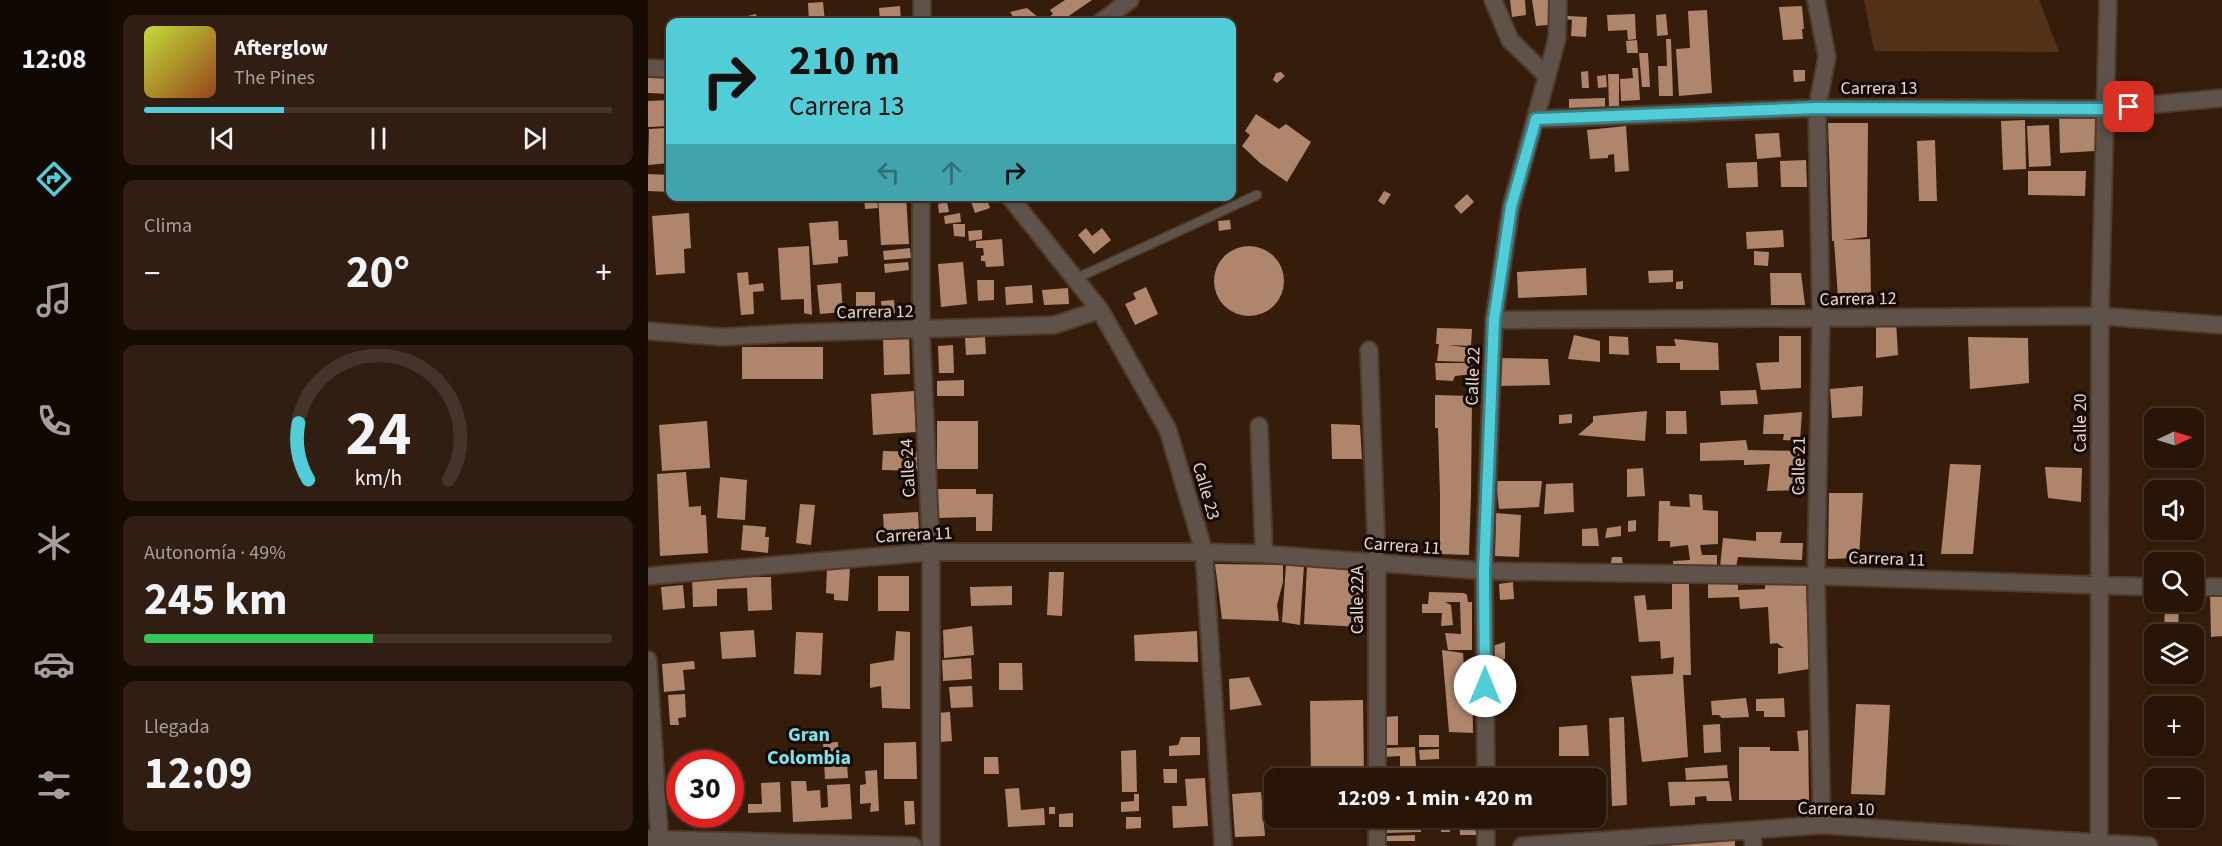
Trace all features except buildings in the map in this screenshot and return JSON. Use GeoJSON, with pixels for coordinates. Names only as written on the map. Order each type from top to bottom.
{"type":"FeatureCollection","features":[{"type":"Feature","properties":{"kind":"street"},"geometry":{"type":"LineString","coordinates":[[922,0],[922,18]]}},
{"type":"Feature","properties":{"kind":"street"},"geometry":{"type":"LineString","coordinates":[[1106,18],[1130,0]]}},
{"type":"Feature","properties":{"kind":"street"},"geometry":{"type":"LineString","coordinates":[[1493,0],[1510,40],[1547,76]]}},
{"type":"Feature","properties":{"kind":"street","name":"Calle 22"},"geometry":{"type":"LineString","coordinates":[[1485,768],[1484,571],[1494,320],[1511,207],[1557,39],[1558,0]]}},
{"type":"Feature","properties":{"kind":"street","name":"Calle 21"},"geometry":{"type":"LineString","coordinates":[[1816,0],[1827,57],[1817,108],[1821,319],[1816,576],[1822,825]]}},
{"type":"Feature","properties":{"kind":"street","name":"Calle 20"},"geometry":{"type":"LineString","coordinates":[[2099,845],[2100,316],[2108,0]]}},
{"type":"Feature","properties":{"kind":"street"},"geometry":{"type":"LineString","coordinates":[[648,68],[666,69]]}},
{"type":"Feature","properties":{"kind":"street","name":"Carrera 13"},"geometry":{"type":"LineString","coordinates":[[1536,119],[1817,108],[2106,109],[2222,98]]}},
{"type":"Feature","properties":{"kind":"street","name":"Calle 24"},"geometry":{"type":"LineString","coordinates":[[921,201],[921,330],[931,552],[931,846]]}},
{"type":"Feature","properties":{"kind":"street","name":"Calle 23"},"geometry":{"type":"LineString","coordinates":[[1013,201],[1100,310],[1168,430],[1204,552],[1223,846]]}},
{"type":"Feature","properties":{"kind":"street","name":"Carrera 12"},"geometry":{"type":"LineString","coordinates":[[648,331],[723,337],[1054,325],[1100,310]]}},
{"type":"Feature","properties":{"kind":"street","name":"Carrera 12"},"geometry":{"type":"LineString","coordinates":[[1494,320],[2100,316],[2222,326]]}},
{"type":"Feature","properties":{"kind":"street","name":"Calle 22A"},"geometry":{"type":"LineString","coordinates":[[1369,350],[1377,564],[1377,768]]}},
{"type":"Feature","properties":{"kind":"street"},"geometry":{"type":"LineString","coordinates":[[1259,426],[1264,554]]}},
{"type":"Feature","properties":{"kind":"street","name":"Carrera 11"},"geometry":{"type":"LineString","coordinates":[[648,576],[931,552],[1204,552],[1264,554],[1484,571],[1816,576],[2144,587]]}},
{"type":"Feature","properties":{"kind":"street"},"geometry":{"type":"LineString","coordinates":[[2204,587],[2222,587]]}},
{"type":"Feature","properties":{"kind":"street"},"geometry":{"type":"LineString","coordinates":[[648,660],[656,842],[913,846]]}},
{"type":"Feature","properties":{"kind":"street","name":"Carrera 10"},"geometry":{"type":"LineString","coordinates":[[1522,846],[1753,838],[1822,825],[2099,845],[2149,846]]}},
{"type":"Feature","properties":{"kind":"street"},"geometry":{"type":"LineString","coordinates":[[1377,828],[1377,846]]}},
{"type":"Feature","properties":{"kind":"street"},"geometry":{"type":"LineString","coordinates":[[1486,828],[1486,846]]}},
{"type":"Feature","properties":{"kind":"lane"},"geometry":{"type":"LineString","coordinates":[[1075,279],[1257,195]]}},
{"type":"Feature","properties":{"kind":"shaded area"},"geometry":{"type":"Polygon","coordinates":[[[1864,0],[2039,0],[2059,52],[1874,51],[1864,0]]]}},
{"type":"Feature","properties":{"kind":"district","name":"Gran Colombia"},"geometry":{"type":"Point","coordinates":[809,746]}},
{"type":"Feature","properties":{"kind":"route"},"geometry":{"type":"LineString","coordinates":[[1485,686],[1484,571],[1494,320],[1511,207],[1536,119],[1817,108],[2106,109],[2129,107]]}}]}
